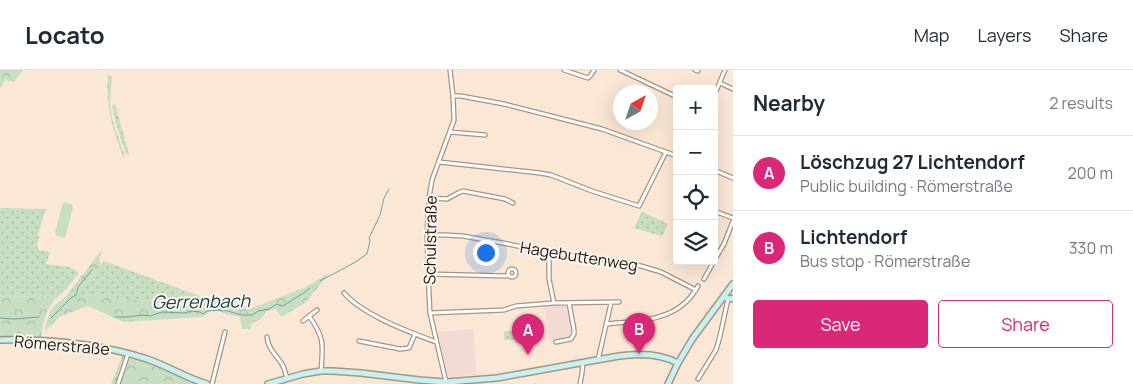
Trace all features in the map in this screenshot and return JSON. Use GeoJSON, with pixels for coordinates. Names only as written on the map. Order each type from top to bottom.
{"type":"FeatureCollection","features":[{"type":"Feature","properties":{"kind":"street","name":"Schulstraße"},"geometry":{"type":"LineString","coordinates":[[446,382],[430,313],[427,235],[432,180],[454,120],[450,70]]}},
{"type":"Feature","properties":{"kind":"street"},"geometry":{"type":"LineString","coordinates":[[564,70],[588,78],[594,70]]}},
{"type":"Feature","properties":{"kind":"street"},"geometry":{"type":"LineString","coordinates":[[620,70],[673,95]]}},
{"type":"Feature","properties":{"kind":"street"},"geometry":{"type":"LineString","coordinates":[[718,87],[726,70]]}},
{"type":"Feature","properties":{"kind":"street"},"geometry":{"type":"LineString","coordinates":[[720,83],[733,89]]}},
{"type":"Feature","properties":{"kind":"street"},"geometry":{"type":"LineString","coordinates":[[453,96],[504,104],[602,129],[673,155]]}},
{"type":"Feature","properties":{"kind":"street"},"geometry":{"type":"LineString","coordinates":[[450,132],[485,136]]}},
{"type":"Feature","properties":{"kind":"street"},"geometry":{"type":"LineString","coordinates":[[439,162],[551,175],[639,206],[666,152]]}},
{"type":"Feature","properties":{"kind":"street"},"geometry":{"type":"LineString","coordinates":[[718,172],[733,178]]}},
{"type":"Feature","properties":{"kind":"street"},"geometry":{"type":"LineString","coordinates":[[429,198],[447,199],[463,191],[513,203]]}},
{"type":"Feature","properties":{"kind":"street"},"geometry":{"type":"LineString","coordinates":[[718,213],[733,220],[718,250]]}},
{"type":"Feature","properties":{"kind":"street","name":"Hagebuttenweg"},"geometry":{"type":"LineString","coordinates":[[427,235],[445,235],[486,240],[549,253],[606,259],[642,266],[697,288],[687,302],[668,314],[606,324]]}},
{"type":"Feature","properties":{"kind":"street"},"geometry":{"type":"LineString","coordinates":[[549,253],[549,279],[554,303]]}},
{"type":"Feature","properties":{"kind":"street"},"geometry":{"type":"LineString","coordinates":[[704,279],[712,265]]}},
{"type":"Feature","properties":{"kind":"street"},"geometry":{"type":"LineString","coordinates":[[428,274],[509,276]]}},
{"type":"Feature","properties":{"kind":"street"},"geometry":{"type":"LineString","coordinates":[[698,379],[716,350],[733,284]]}},
{"type":"Feature","properties":{"kind":"street"},"geometry":{"type":"LineString","coordinates":[[344,294],[361,307],[415,334],[436,342]]}},
{"type":"Feature","properties":{"kind":"street"},"geometry":{"type":"LineString","coordinates":[[668,384],[693,338],[729,298]]}},
{"type":"Feature","properties":{"kind":"street"},"geometry":{"type":"LineString","coordinates":[[556,342],[571,339],[574,334],[569,302]]}},
{"type":"Feature","properties":{"kind":"street"},"geometry":{"type":"LineString","coordinates":[[430,313],[504,310],[516,306],[569,302],[619,302]]}},
{"type":"Feature","properties":{"kind":"street"},"geometry":{"type":"LineString","coordinates":[[598,360],[611,303]]}},
{"type":"Feature","properties":{"kind":"street"},"geometry":{"type":"LineString","coordinates":[[303,321],[317,310]]}},
{"type":"Feature","properties":{"kind":"street"},"geometry":{"type":"LineString","coordinates":[[309,316],[318,330],[323,344],[320,371]]}},
{"type":"Feature","properties":{"kind":"street"},"geometry":{"type":"LineString","coordinates":[[212,384],[225,332]]}},
{"type":"Feature","properties":{"kind":"street"},"geometry":{"type":"LineString","coordinates":[[359,341],[410,348],[415,334]]}},
{"type":"Feature","properties":{"kind":"street"},"geometry":{"type":"LineString","coordinates":[[267,338],[272,351],[283,365],[287,379]]}},
{"type":"Feature","properties":{"kind":"street","name":"Römerstraße"},"geometry":{"type":"LineString","coordinates":[[0,340],[83,345],[128,353],[207,384]]}},
{"type":"Feature","properties":{"kind":"street"},"geometry":{"type":"LineString","coordinates":[[118,384],[128,353]]}},
{"type":"Feature","properties":{"kind":"street"},"geometry":{"type":"LineString","coordinates":[[268,384],[320,371],[341,371],[446,382],[497,378],[628,355],[658,355],[678,363]]}},
{"type":"Feature","properties":{"kind":"street"},"geometry":{"type":"LineString","coordinates":[[580,384],[583,362]]}},
{"type":"Feature","properties":{"kind":"shaded area"},"geometry":{"type":"Polygon","coordinates":[[[566,305],[573,330],[569,337],[550,342],[544,306],[566,305]]]}},
{"type":"Feature","properties":{"kind":"shaded area"},"geometry":{"type":"Polygon","coordinates":[[[473,329],[477,375],[450,377],[447,373],[438,332],[473,329]]]}},
{"type":"Feature","properties":{"kind":"green space"},"geometry":{"type":"Polygon","coordinates":[[[0,70],[23,70],[14,82],[5,80],[0,89],[0,70]]]}},
{"type":"Feature","properties":{"kind":"green space"},"geometry":{"type":"Polygon","coordinates":[[[108,75],[112,76],[110,102],[112,119],[124,158],[111,118],[107,86],[108,75]]]}},
{"type":"Feature","properties":{"kind":"green space"},"geometry":{"type":"Polygon","coordinates":[[[115,104],[129,154],[126,154],[115,121],[112,105],[115,104]]]}},
{"type":"Feature","properties":{"kind":"green space"},"geometry":{"type":"Polygon","coordinates":[[[64,202],[71,204],[73,207],[65,238],[55,233],[64,202]]]}},
{"type":"Feature","properties":{"kind":"green space"},"geometry":{"type":"Polygon","coordinates":[[[0,208],[46,209],[38,233],[37,246],[39,250],[50,252],[46,264],[70,267],[79,273],[54,300],[42,296],[0,297],[0,208]]]}},
{"type":"Feature","properties":{"kind":"green space"},"geometry":{"type":"Polygon","coordinates":[[[643,212],[668,224],[662,236],[634,228],[643,212]]]}},
{"type":"Feature","properties":{"kind":"green space"},"geometry":{"type":"Polygon","coordinates":[[[101,251],[99,260],[101,264],[80,294],[200,305],[210,298],[252,308],[306,287],[328,275],[305,303],[281,317],[276,309],[266,311],[262,318],[251,324],[251,329],[242,329],[240,317],[212,309],[203,317],[123,322],[88,306],[59,317],[45,332],[51,309],[66,296],[101,251]]]}},
{"type":"Feature","properties":{"kind":"green space"},"geometry":{"type":"Polygon","coordinates":[[[104,261],[208,299],[200,305],[79,294],[104,261]]]}},
{"type":"Feature","properties":{"kind":"green space"},"geometry":{"type":"Polygon","coordinates":[[[42,296],[54,300],[44,318],[41,339],[0,337],[0,297],[42,296]]]}},
{"type":"Feature","properties":{"kind":"green space"},"geometry":{"type":"Polygon","coordinates":[[[504,331],[521,331],[522,340],[504,340],[504,331]]]}},
{"type":"Feature","properties":{"kind":"green space"},"geometry":{"type":"Polygon","coordinates":[[[122,356],[142,361],[202,384],[111,384],[122,356]]]}},
{"type":"Feature","properties":{"kind":"waterway","name":"Gerrenbach"},"geometry":{"type":"LineString","coordinates":[[320,281],[367,254],[369,238],[389,189]]}},
{"type":"Feature","properties":{"kind":"waterway"},"geometry":{"type":"LineString","coordinates":[[51,318],[76,295],[78,287],[92,270]]}},
{"type":"Feature","properties":{"kind":"waterway","name":"Gerrenbach"},"geometry":{"type":"LineString","coordinates":[[115,317],[150,316],[162,312],[184,313],[192,311],[203,314],[207,311],[224,310],[242,315],[252,315],[258,311],[269,309],[276,304],[283,306],[310,288]]}},
{"type":"Feature","properties":{"kind":"waterway","name":"Gerrenbach"},"geometry":{"type":"LineString","coordinates":[[0,318],[39,317]]}},
{"type":"Feature","properties":{"kind":"place","name":"Lichtendorf"},"geometry":{"type":"Point","coordinates":[639,354]}},
{"type":"Feature","properties":{"kind":"place","name":"Löschzug 27 Lichtendorf"},"geometry":{"type":"Point","coordinates":[528,355]}}]}
